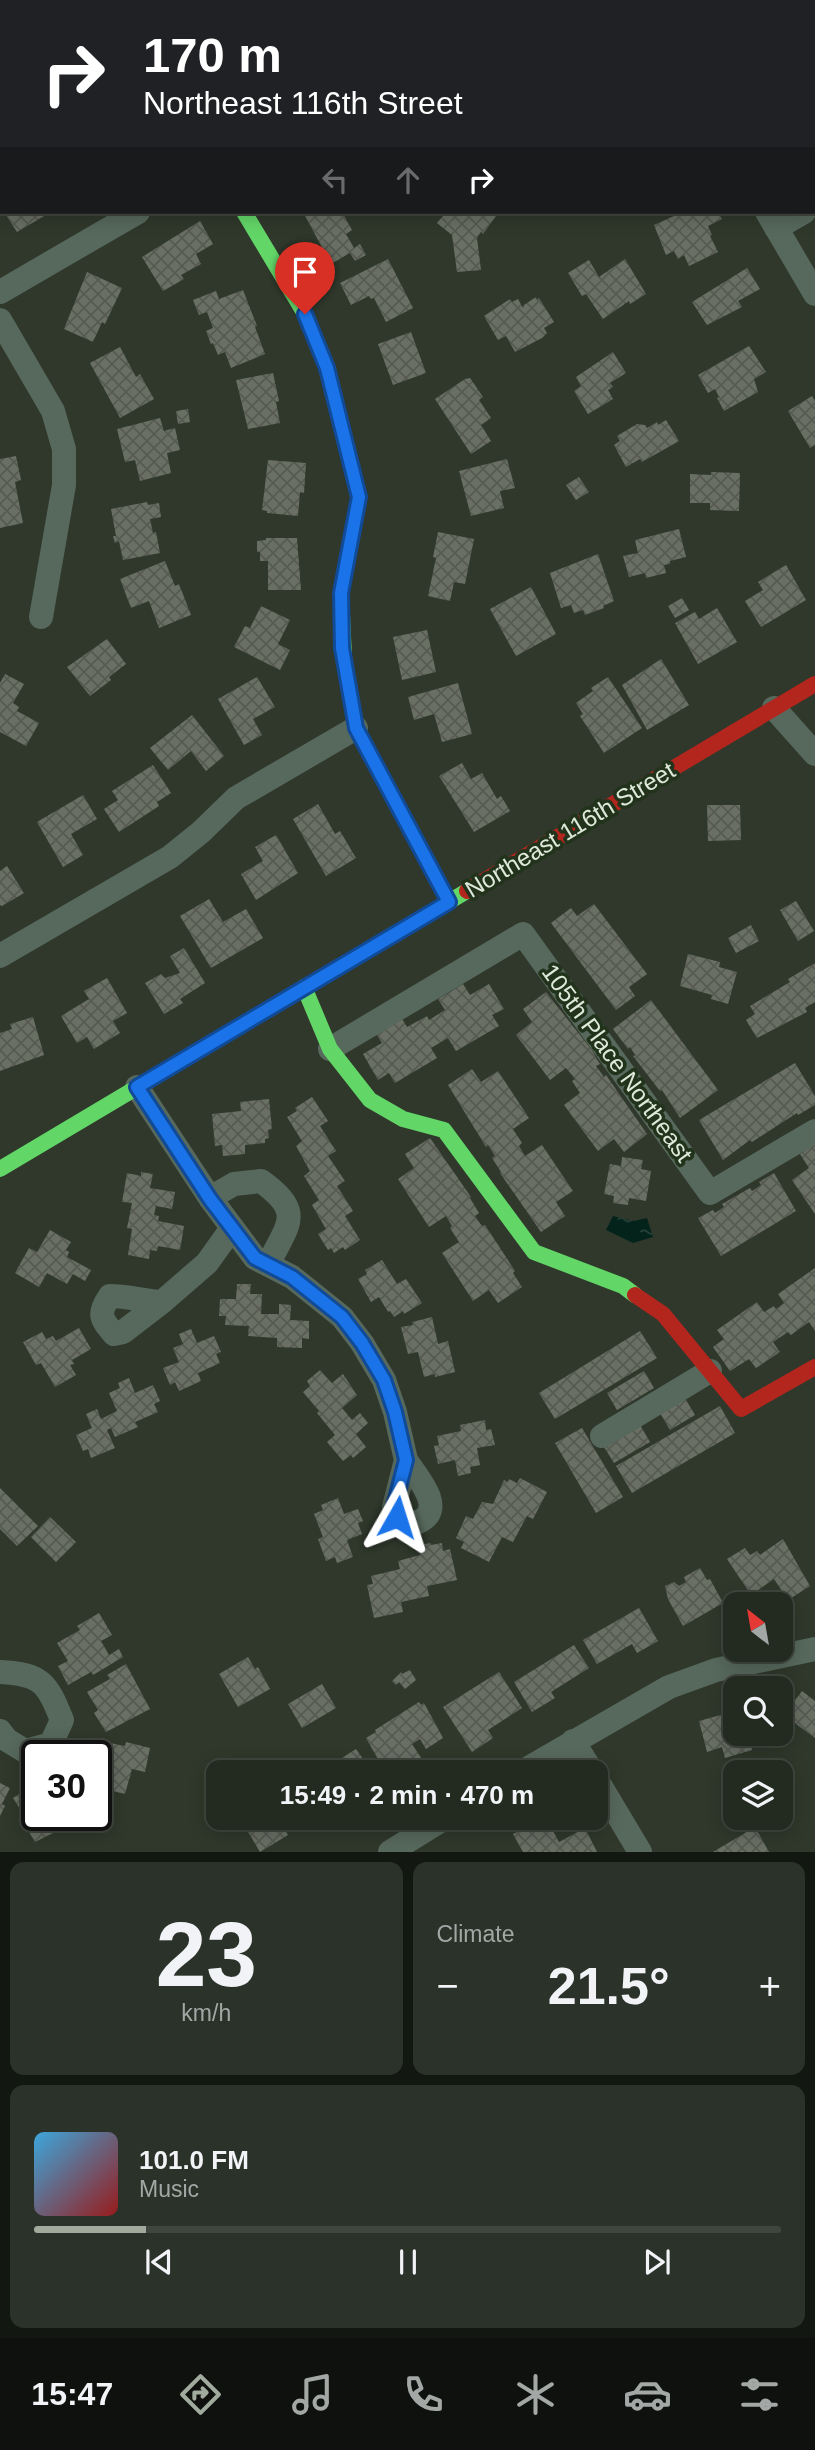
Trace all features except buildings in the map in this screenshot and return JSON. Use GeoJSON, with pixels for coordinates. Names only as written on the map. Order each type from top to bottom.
{"type":"FeatureCollection","features":[{"type":"Feature","properties":{"kind":"street"},"geometry":{"type":"LineString","coordinates":[[0,292],[135,214]]}},
{"type":"Feature","properties":{"kind":"street"},"geometry":{"type":"LineString","coordinates":[[245,214],[305,314],[323,357],[359,497],[341,593],[342,648],[356,728],[449,902]]}},
{"type":"Feature","properties":{"kind":"street"},"geometry":{"type":"LineString","coordinates":[[796,214],[771,220],[815,293]]}},
{"type":"Feature","properties":{"kind":"street"},"geometry":{"type":"LineString","coordinates":[[0,320],[53,411],[64,449],[64,485],[41,617]]}},
{"type":"Feature","properties":{"kind":"street","name":"Northeast 116th Street"},"geometry":{"type":"LineString","coordinates":[[0,1169],[815,684]]}},
{"type":"Feature","properties":{"kind":"street"},"geometry":{"type":"LineString","coordinates":[[774,708],[814,751]]}},
{"type":"Feature","properties":{"kind":"street"},"geometry":{"type":"LineString","coordinates":[[0,956],[170,857],[236,798],[356,728]]}},
{"type":"Feature","properties":{"kind":"street","name":"105th Place Northeast"},"geometry":{"type":"LineString","coordinates":[[330,1049],[523,934],[710,1193],[815,1131]]}},
{"type":"Feature","properties":{"kind":"street"},"geometry":{"type":"LineString","coordinates":[[304,987],[330,1049],[370,1100],[403,1119],[444,1130],[534,1252],[623,1286],[663,1314],[741,1409],[815,1367]]}},
{"type":"Feature","properties":{"kind":"street"},"geometry":{"type":"LineString","coordinates":[[137,1087],[210,1199],[255,1258],[292,1277],[342,1317],[362,1343],[384,1380],[395,1412],[406,1460]]}},
{"type":"Feature","properties":{"kind":"street"},"geometry":{"type":"LineString","coordinates":[[210,1199],[234,1184],[261,1181],[281,1195],[289,1210],[290,1220],[268,1265]]}},
{"type":"Feature","properties":{"kind":"street"},"geometry":{"type":"LineString","coordinates":[[162,1302],[206,1263],[232,1228]]}},
{"type":"Feature","properties":{"kind":"street"},"geometry":{"type":"LineString","coordinates":[[601,1436],[710,1371]]}},
{"type":"Feature","properties":{"kind":"street"},"geometry":{"type":"LineString","coordinates":[[542,1760],[669,1687],[716,1670],[815,1649]]}},
{"type":"Feature","properties":{"kind":"street"},"geometry":{"type":"LineString","coordinates":[[0,1672],[24,1673],[50,1689],[62,1720],[51,1744],[25,1751],[7,1740],[0,1731]]}},
{"type":"Feature","properties":{"kind":"street"},"geometry":{"type":"LineString","coordinates":[[573,1741],[585,1760]]}},
{"type":"Feature","properties":{"kind":"street"},"geometry":{"type":"LineString","coordinates":[[608,1798],[640,1852]]}},
{"type":"Feature","properties":{"kind":"street"},"geometry":{"type":"LineString","coordinates":[[390,1852],[426,1830]]}},
{"type":"Feature","properties":{"kind":"water"},"geometry":{"type":"Polygon","coordinates":[[[613,1216],[634,1221],[647,1218],[653,1237],[633,1243],[606,1230],[613,1216]]]}},
{"type":"Feature","properties":{"kind":"traffic: fast"},"geometry":{"type":"LineString","coordinates":[[245,214],[305,314],[327,368],[359,497],[341,593],[344,657]]}},
{"type":"Feature","properties":{"kind":"traffic: fast"},"geometry":{"type":"LineString","coordinates":[[0,1169],[467,891]]}},
{"type":"Feature","properties":{"kind":"traffic: fast"},"geometry":{"type":"LineString","coordinates":[[304,987],[330,1049],[370,1100],[403,1119],[444,1130],[534,1252],[623,1286],[635,1295]]}},
{"type":"Feature","properties":{"kind":"traffic: jam"},"geometry":{"type":"LineString","coordinates":[[344,657],[356,728],[449,902]]}},
{"type":"Feature","properties":{"kind":"traffic: jam"},"geometry":{"type":"LineString","coordinates":[[467,891],[815,684]]}},
{"type":"Feature","properties":{"kind":"traffic: jam"},"geometry":{"type":"LineString","coordinates":[[635,1295],[663,1314],[741,1409],[815,1367]]}},
{"type":"Feature","properties":{"kind":"route"},"geometry":{"type":"LineString","coordinates":[[305,314],[327,368],[359,497],[341,593],[342,648],[356,728],[449,902],[137,1087],[210,1199],[255,1258],[292,1277],[342,1317],[362,1343],[384,1380],[395,1412],[406,1460],[394,1507],[397,1517]]}}]}
